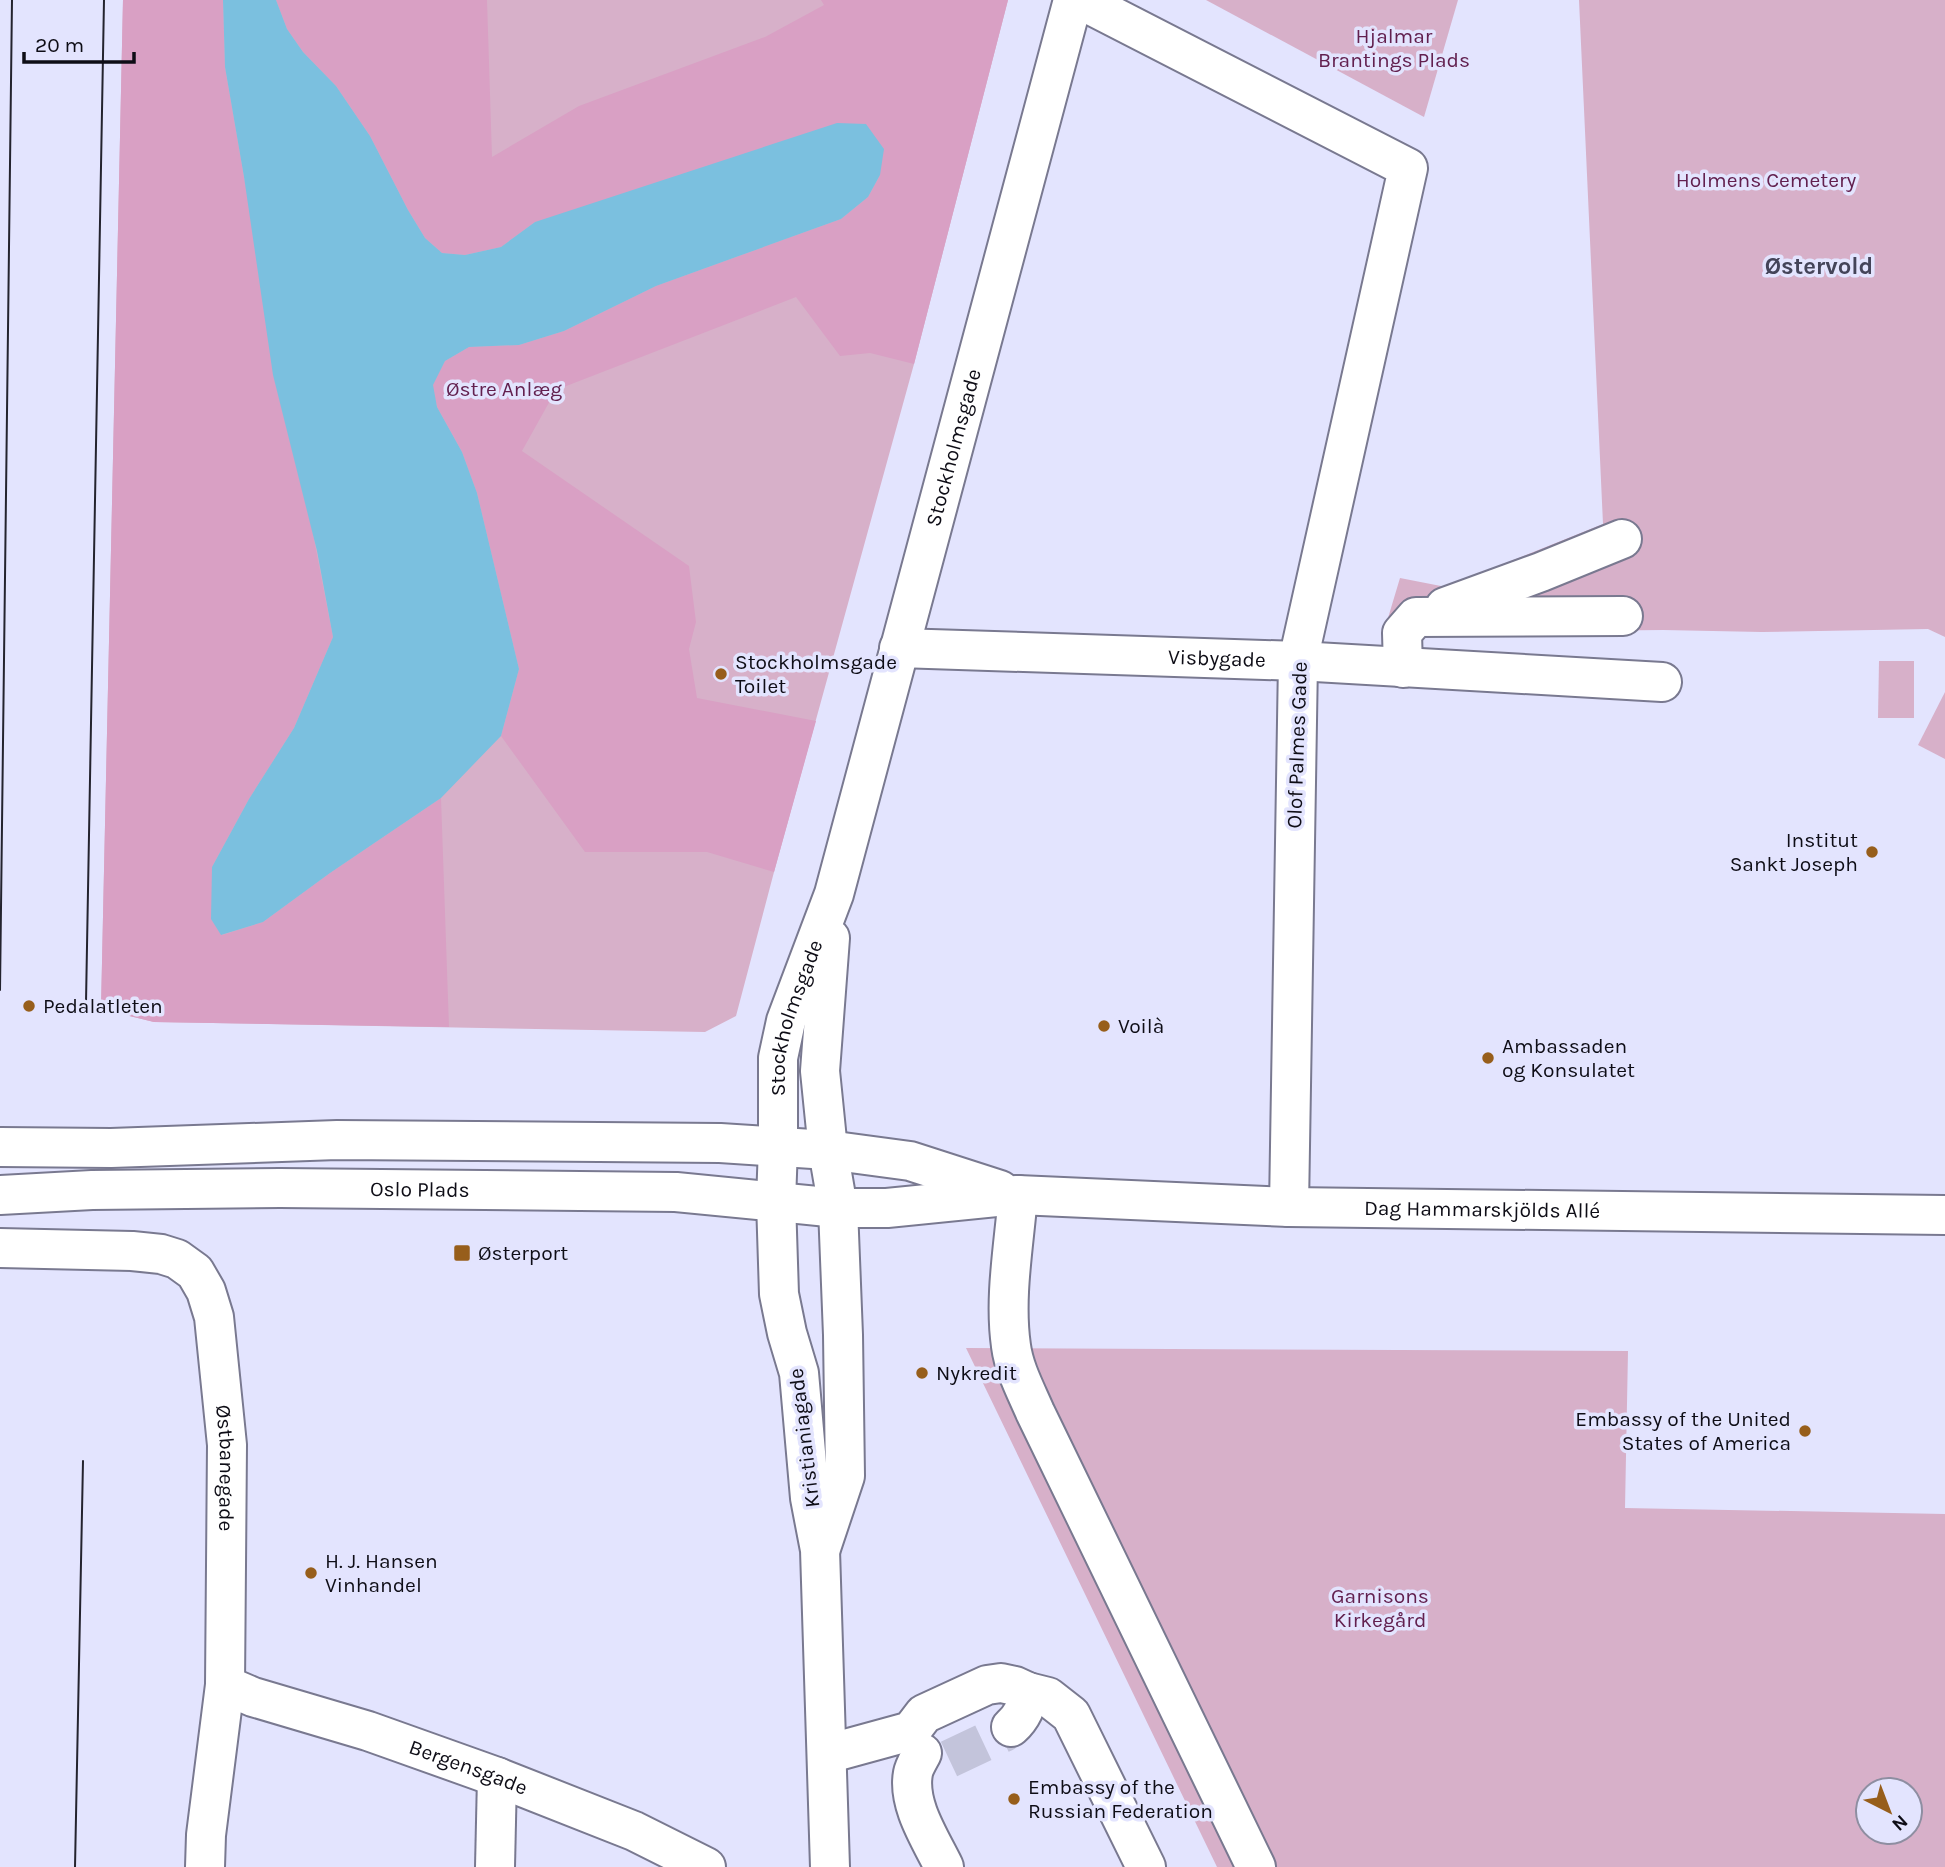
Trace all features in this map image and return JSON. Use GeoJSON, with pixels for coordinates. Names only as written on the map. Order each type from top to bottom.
{"type":"FeatureCollection","features":[{"type":"Feature","properties":{"kind":"street","name":"Stockholmsgade"},"geometry":{"type":"LineString","coordinates":[[776,1201],[778,1058],[786,1021],[834,894],[1073,0]]}},
{"type":"Feature","properties":{"kind":"street","name":"Olof Palmes Gade"},"geometry":{"type":"LineString","coordinates":[[1081,0],[1408,168],[1298,662],[1289,1207]]}},
{"type":"Feature","properties":{"kind":"street"},"geometry":{"type":"LineString","coordinates":[[1404,668],[1402,633],[1416,617],[1541,572],[1622,539]]}},
{"type":"Feature","properties":{"kind":"street"},"geometry":{"type":"LineString","coordinates":[[1416,617],[1623,616]]}},
{"type":"Feature","properties":{"kind":"street","name":"Visbygade"},"geometry":{"type":"LineString","coordinates":[[899,648],[1298,662],[1661,682]]}},
{"type":"Feature","properties":{"kind":"street","name":"Stockholmsgade"},"geometry":{"type":"LineString","coordinates":[[834,894],[820,1071],[828,1150],[838,1208]]}},
{"type":"Feature","properties":{"kind":"street"},"geometry":{"type":"LineString","coordinates":[[0,1147],[111,1148],[337,1140],[720,1143],[828,1150]]}},
{"type":"Feature","properties":{"kind":"street","name":"Dag Hammarskjölds Allé"},"geometry":{"type":"LineString","coordinates":[[828,1150],[910,1161],[1018,1195]]}},
{"type":"Feature","properties":{"kind":"street","name":"Oslo Plads"},"geometry":{"type":"LineString","coordinates":[[0,1195],[92,1190],[280,1188],[676,1192],[838,1208]]}},
{"type":"Feature","properties":{"kind":"street"},"geometry":{"type":"LineString","coordinates":[[1018,1195],[1009,1298],[1011,1348],[1020,1374],[1035,1412],[1256,1867]]}},
{"type":"Feature","properties":{"kind":"street","name":"Dag Hammarskjölds Allé"},"geometry":{"type":"LineString","coordinates":[[838,1208],[887,1208],[1018,1195],[1289,1207],[1945,1215]]}},
{"type":"Feature","properties":{"kind":"street","name":"Kristianiagade"},"geometry":{"type":"LineString","coordinates":[[776,1201],[779,1294],[799,1373],[810,1498],[820,1550],[830,1867]]}},
{"type":"Feature","properties":{"kind":"street","name":"Kristianiagade"},"geometry":{"type":"LineString","coordinates":[[820,1550],[845,1476],[838,1208]]}},
{"type":"Feature","properties":{"kind":"street","name":"Østbanegade"},"geometry":{"type":"LineString","coordinates":[[0,1248],[161,1254],[177,1259],[195,1272],[206,1291],[214,1317],[227,1445],[225,1685],[206,1835],[205,1867]]}},
{"type":"Feature","properties":{"kind":"street"},"geometry":{"type":"LineString","coordinates":[[944,1867],[920,1817],[914,1797],[913,1773],[927,1748],[924,1714],[987,1685],[1001,1683],[1048,1697],[1071,1714],[1146,1867]]}},
{"type":"Feature","properties":{"kind":"street","name":"Bergensgade"},"geometry":{"type":"LineString","coordinates":[[225,1685],[253,1697],[369,1731],[498,1777],[634,1831],[706,1867]]}},
{"type":"Feature","properties":{"kind":"street"},"geometry":{"type":"LineString","coordinates":[[1011,1727],[1019,1720],[1027,1704],[1028,1692]]}},
{"type":"Feature","properties":{"kind":"street"},"geometry":{"type":"LineString","coordinates":[[827,1754],[927,1748]]}},
{"type":"Feature","properties":{"kind":"street"},"geometry":{"type":"LineString","coordinates":[[495,1867],[498,1777]]}},
{"type":"Feature","properties":{"kind":"green space","name":"Østre Anlæg"},"geometry":{"type":"Polygon","coordinates":[[[123,0],[1008,0],[914,364],[736,1016],[705,1032],[154,1022],[101,1009],[123,0]]]}},
{"type":"Feature","properties":{"kind":"green space"},"geometry":{"type":"Polygon","coordinates":[[[123,0],[223,0],[225,67],[333,637],[294,728],[249,799],[212,867],[222,935],[263,922],[441,798],[449,1027],[154,1022],[101,1009],[123,0]]]}},
{"type":"Feature","properties":{"kind":"green space"},"geometry":{"type":"Polygon","coordinates":[[[276,0],[487,0],[492,157],[579,106],[765,37],[824,5],[821,0],[1008,0],[914,364],[870,353],[840,356],[796,297],[556,390],[522,451],[689,566],[696,622],[689,649],[697,698],[816,721],[774,872],[707,852],[585,852],[501,736],[519,669],[477,493],[462,452],[437,407],[432,385],[445,361],[469,347],[519,345],[564,331],[656,286],[841,219],[868,197],[880,175],[535,222],[501,247],[465,255],[442,253],[425,238],[370,136],[336,86],[303,52],[287,29],[276,0]]]}},
{"type":"Feature","properties":{"kind":"green space","name":"Hjalmar Brantings Plads"},"geometry":{"type":"Polygon","coordinates":[[[1206,0],[1458,0],[1424,117],[1206,0]]]}},
{"type":"Feature","properties":{"kind":"green space","name":"Holmens Cemetery"},"geometry":{"type":"Polygon","coordinates":[[[1579,0],[1945,0],[1945,637],[1928,629],[1402,633],[1382,638],[1400,578],[1446,587],[1603,524],[1579,0]]]}},
{"type":"Feature","properties":{"kind":"green space"},"geometry":{"type":"Polygon","coordinates":[[[1879,661],[1914,661],[1914,718],[1878,718],[1879,661]]]}},
{"type":"Feature","properties":{"kind":"green space"},"geometry":{"type":"Polygon","coordinates":[[[1945,692],[1945,759],[1918,745],[1945,692]]]}},
{"type":"Feature","properties":{"kind":"green space","name":"Garnisons Kirkegård"},"geometry":{"type":"Polygon","coordinates":[[[966,1348],[1628,1351],[1625,1508],[1945,1514],[1945,1867],[1217,1867],[966,1348]]]}},
{"type":"Feature","properties":{"kind":"water"},"geometry":{"type":"Polygon","coordinates":[[[223,0],[276,0],[287,29],[303,52],[336,86],[370,136],[425,238],[442,253],[465,255],[501,247],[535,222],[837,123],[866,124],[884,149],[880,175],[868,197],[841,219],[656,286],[564,331],[519,345],[469,347],[445,361],[433,385],[437,407],[462,452],[477,493],[519,669],[501,736],[441,798],[263,922],[221,935],[211,919],[212,867],[249,799],[294,728],[333,637],[317,551],[273,375],[225,67],[223,0]]]}},
{"type":"Feature","properties":{"kind":"tunnel"},"geometry":{"type":"LineString","coordinates":[[949,1759],[1004,1733],[1011,1727]]}},
{"type":"Feature","properties":{"kind":"tram line"},"geometry":{"type":"LineString","coordinates":[[0,990],[12,0]]}},
{"type":"Feature","properties":{"kind":"tram line"},"geometry":{"type":"LineString","coordinates":[[86,1002],[104,0]]}},
{"type":"Feature","properties":{"kind":"tram line"},"geometry":{"type":"LineString","coordinates":[[75,1867],[83,1461]]}},
{"type":"Feature","properties":{"kind":"place","name":"Stockholmsgade Toilet"},"geometry":{"type":"Point","coordinates":[721,674]}},
{"type":"Feature","properties":{"kind":"place","name":"Institut Sankt Joseph"},"geometry":{"type":"Point","coordinates":[1872,852]}},
{"type":"Feature","properties":{"kind":"place","name":"Pedalatleten"},"geometry":{"type":"Point","coordinates":[29,1006]}},
{"type":"Feature","properties":{"kind":"place","name":"Voilà"},"geometry":{"type":"Point","coordinates":[1104,1026]}},
{"type":"Feature","properties":{"kind":"place","name":"Ambassaden og Konsulatet"},"geometry":{"type":"Point","coordinates":[1488,1058]}},
{"type":"Feature","properties":{"kind":"place","name":"Østerport"},"geometry":{"type":"Point","coordinates":[462,1253]}},
{"type":"Feature","properties":{"kind":"place","name":"Nykredit"},"geometry":{"type":"Point","coordinates":[922,1373]}},
{"type":"Feature","properties":{"kind":"place","name":"Embassy of the United States of America"},"geometry":{"type":"Point","coordinates":[1805,1431]}},
{"type":"Feature","properties":{"kind":"place","name":"H. J. Hansen Vinhandel"},"geometry":{"type":"Point","coordinates":[311,1573]}},
{"type":"Feature","properties":{"kind":"place","name":"Embassy of the Russian Federation"},"geometry":{"type":"Point","coordinates":[1014,1799]}},
{"type":"Feature","properties":{"kind":"district","name":"Østervold"},"geometry":{"type":"Point","coordinates":[1819,266]}}]}
